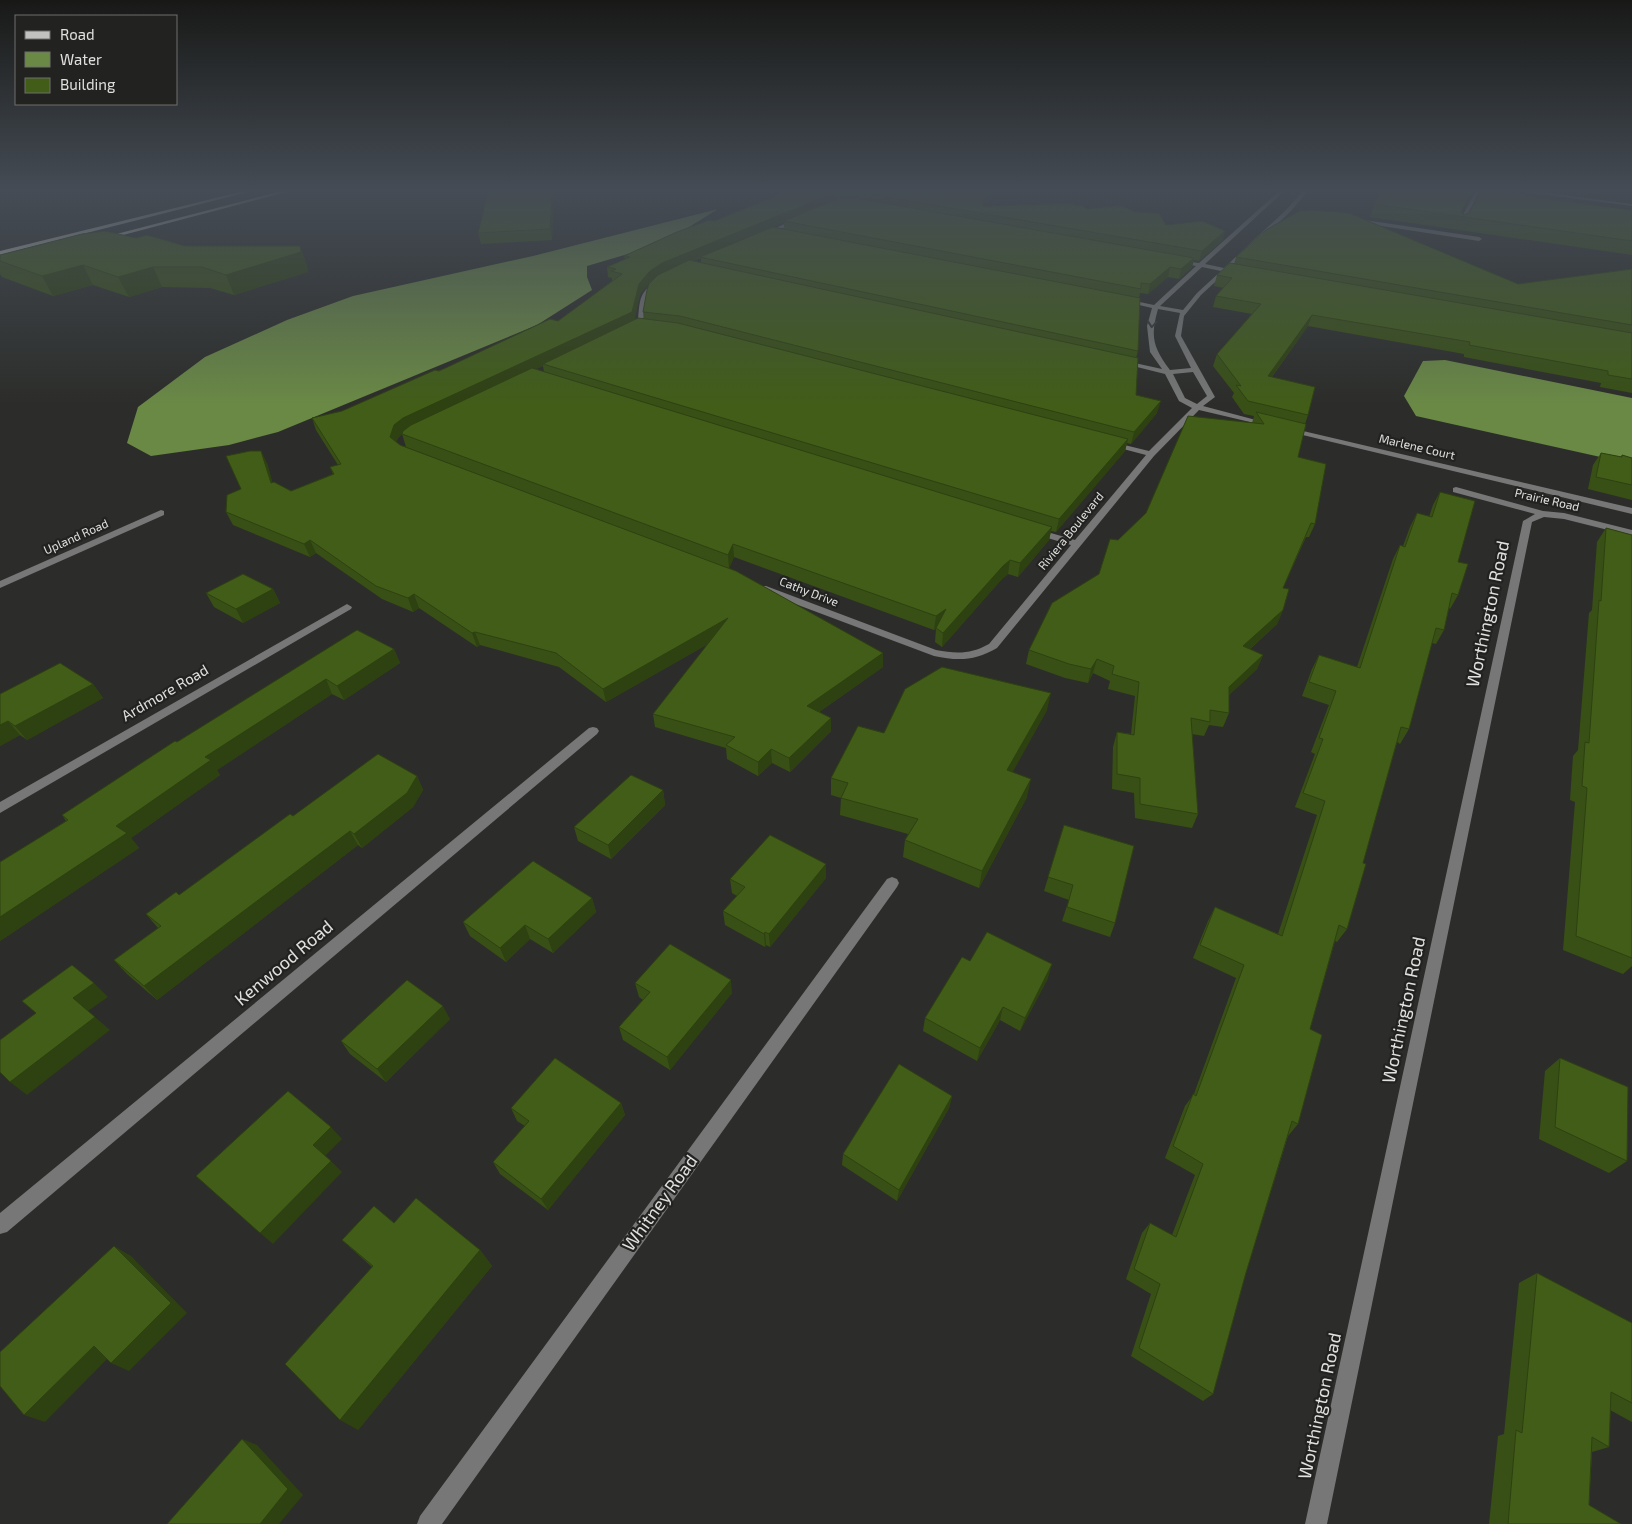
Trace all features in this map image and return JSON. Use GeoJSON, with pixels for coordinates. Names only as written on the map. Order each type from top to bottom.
{"type":"FeatureCollection","features":[{"type":"Feature","properties":{"kind":"street"},"geometry":{"type":"LineString","coordinates":[[1189,263],[1245,273]]}},
{"type":"Feature","properties":{"kind":"street","name":"Riviera Boulevard"},"geometry":{"type":"LineString","coordinates":[[959,658],[979,655],[993,646],[1151,454],[1197,407],[1212,397],[1178,336],[1181,316],[1199,294],[1233,263]]}},
{"type":"Feature","properties":{"kind":"street"},"geometry":{"type":"LineString","coordinates":[[1200,265],[1154,306],[1150,326],[1153,352],[1168,372],[1182,400],[1197,407],[1272,425]]}},
{"type":"Feature","properties":{"kind":"street"},"geometry":{"type":"LineString","coordinates":[[624,333],[638,325],[643,315],[641,305],[644,295],[666,276]]}},
{"type":"Feature","properties":{"kind":"street"},"geometry":{"type":"LineString","coordinates":[[1116,299],[1184,312]]}},
{"type":"Feature","properties":{"kind":"street"},"geometry":{"type":"LineString","coordinates":[[638,325],[647,326]]}},
{"type":"Feature","properties":{"kind":"street"},"geometry":{"type":"LineString","coordinates":[[1110,360],[1168,372],[1196,370]]}},
{"type":"Feature","properties":{"kind":"street","name":"Marlene Court"},"geometry":{"type":"LineString","coordinates":[[1281,428],[1632,511]]}},
{"type":"Feature","properties":{"kind":"street"},"geometry":{"type":"LineString","coordinates":[[1103,441],[1151,454]]}},
{"type":"Feature","properties":{"kind":"street","name":"Prairie Road"},"geometry":{"type":"LineString","coordinates":[[1456,490],[1543,514],[1564,516],[1632,534]]}},
{"type":"Feature","properties":{"kind":"street","name":"Upland Road"},"geometry":{"type":"LineString","coordinates":[[0,585],[161,513]]}},
{"type":"Feature","properties":{"kind":"street","name":"Worthington Road"},"geometry":{"type":"LineString","coordinates":[[1316,1524],[1528,521],[1543,514]]}},
{"type":"Feature","properties":{"kind":"street"},"geometry":{"type":"LineString","coordinates":[[1029,529],[1077,544]]}},
{"type":"Feature","properties":{"kind":"street","name":"Cathy Drive"},"geometry":{"type":"LineString","coordinates":[[756,586],[934,653],[959,658]]}},
{"type":"Feature","properties":{"kind":"street","name":"Ardmore Road"},"geometry":{"type":"LineString","coordinates":[[0,808],[347,607]]}},
{"type":"Feature","properties":{"kind":"street","name":"Kenwood Road"},"geometry":{"type":"LineString","coordinates":[[0,1225],[593,731]]}},
{"type":"Feature","properties":{"kind":"street","name":"Whitney Road"},"geometry":{"type":"LineString","coordinates":[[428,1524],[892,883]]}},
{"type":"Feature","properties":{"kind":"water"},"geometry":{"type":"Polygon","coordinates":[[[501,263],[597,263],[587,266],[587,277],[592,290],[537,325],[278,432],[229,445],[151,456],[127,443],[138,407],[205,357],[287,320],[353,296],[501,263]]]}},
{"type":"Feature","properties":{"kind":"water"},"geometry":{"type":"Polygon","coordinates":[[[1445,360],[1632,398],[1632,464],[1416,416],[1404,396],[1423,361],[1445,360]]]}},
{"type":"Feature","properties":{"kind":"building"},"geometry":{"type":"Polygon","coordinates":[[[6,263],[265,263],[226,275],[202,267],[153,267],[118,277],[83,265],[42,276],[6,263]]]}},
{"type":"Feature","properties":{"kind":"building"},"geometry":{"type":"Polygon","coordinates":[[[616,263],[662,263],[649,272],[639,284],[632,312],[403,418],[394,425],[390,437],[400,445],[736,571],[883,653],[807,706],[831,718],[789,758],[771,749],[758,762],[726,745],[735,737],[653,714],[728,618],[603,689],[556,653],[475,632],[472,633],[414,594],[408,598],[376,586],[310,540],[304,544],[226,512],[227,495],[241,489],[226,456],[250,451],[261,451],[271,483],[274,482],[291,491],[334,474],[330,467],[341,464],[312,418],[342,411],[435,370],[439,371],[550,319],[558,321],[622,274],[611,271],[616,269],[607,267],[616,263]]]}},
{"type":"Feature","properties":{"kind":"building"},"geometry":{"type":"Polygon","coordinates":[[[683,263],[703,263],[1138,358],[1136,395],[1161,401],[1134,432],[680,316],[643,312],[649,284],[658,275],[683,263]]]}},
{"type":"Feature","properties":{"kind":"building"},"geometry":{"type":"Polygon","coordinates":[[[729,263],[960,263],[1140,298],[1138,351],[729,263]]]}},
{"type":"Feature","properties":{"kind":"building"},"geometry":{"type":"Polygon","coordinates":[[[1005,263],[1188,263],[1181,269],[1170,267],[1150,284],[1141,283],[1141,289],[1005,263]]]}},
{"type":"Feature","properties":{"kind":"building"},"geometry":{"type":"Polygon","coordinates":[[[1231,263],[1632,333],[1632,379],[1608,375],[1608,371],[1469,345],[1470,342],[1312,315],[1268,376],[1315,387],[1308,415],[1248,401],[1236,385],[1241,386],[1217,354],[1261,304],[1216,296],[1232,278],[1217,275],[1231,263]]]}},
{"type":"Feature","properties":{"kind":"building"},"geometry":{"type":"Polygon","coordinates":[[[1272,263],[1468,263],[1518,284],[1632,269],[1632,325],[1272,263]]]}},
{"type":"Feature","properties":{"kind":"building"},"geometry":{"type":"Polygon","coordinates":[[[638,318],[678,323],[1128,439],[1059,519],[543,364],[638,318]]]}},
{"type":"Feature","properties":{"kind":"building"},"geometry":{"type":"Polygon","coordinates":[[[532,368],[1052,527],[1020,563],[1010,560],[1003,566],[943,633],[936,628],[946,609],[936,616],[733,544],[728,555],[402,434],[411,425],[532,368]]]}},
{"type":"Feature","properties":{"kind":"building"},"geometry":{"type":"Polygon","coordinates":[[[1256,412],[1306,424],[1298,457],[1326,464],[1315,524],[1311,523],[1283,588],[1289,589],[1283,610],[1243,646],[1263,655],[1229,687],[1229,713],[1210,710],[1210,722],[1191,718],[1198,814],[1140,804],[1140,778],[1117,774],[1117,732],[1134,735],[1139,682],[1112,674],[1114,666],[1097,659],[1091,669],[1069,664],[1029,650],[1052,603],[1099,574],[1110,539],[1118,540],[1146,513],[1188,416],[1264,424],[1256,412]]]}},
{"type":"Feature","properties":{"kind":"building"},"geometry":{"type":"Polygon","coordinates":[[[1601,453],[1632,458],[1632,485],[1596,477],[1601,453]]]}},
{"type":"Feature","properties":{"kind":"building"},"geometry":{"type":"Polygon","coordinates":[[[1440,492],[1475,501],[1458,562],[1468,564],[1458,595],[1452,593],[1444,630],[1436,628],[1409,729],[1401,727],[1363,863],[1366,864],[1347,929],[1339,925],[1310,1029],[1322,1035],[1298,1124],[1292,1121],[1245,1276],[1213,1394],[1139,1348],[1160,1284],[1134,1269],[1150,1223],[1176,1237],[1203,1164],[1173,1146],[1193,1094],[1196,1096],[1244,965],[1200,945],[1215,907],[1282,936],[1325,801],[1303,793],[1323,739],[1319,738],[1336,691],[1309,682],[1319,655],[1360,668],[1400,545],[1405,547],[1417,513],[1432,517],[1440,492]]]}},
{"type":"Feature","properties":{"kind":"building"},"geometry":{"type":"Polygon","coordinates":[[[1606,528],[1632,535],[1632,958],[1576,936],[1587,788],[1582,786],[1585,742],[1589,743],[1606,528]]]}},
{"type":"Feature","properties":{"kind":"building"},"geometry":{"type":"Polygon","coordinates":[[[243,574],[273,589],[236,609],[206,593],[243,574]]]}},
{"type":"Feature","properties":{"kind":"building"},"geometry":{"type":"Polygon","coordinates":[[[357,630],[394,649],[337,686],[326,679],[205,757],[211,760],[116,826],[127,833],[0,917],[0,862],[68,820],[62,815],[175,741],[177,742],[357,630]]]}},
{"type":"Feature","properties":{"kind":"building"},"geometry":{"type":"Polygon","coordinates":[[[60,663],[93,684],[15,726],[8,721],[0,725],[0,694],[60,663]]]}},
{"type":"Feature","properties":{"kind":"building"},"geometry":{"type":"Polygon","coordinates":[[[942,667],[1051,693],[1007,770],[1031,779],[982,871],[905,840],[918,819],[841,798],[848,783],[831,778],[858,726],[884,733],[905,689],[942,667]]]}},
{"type":"Feature","properties":{"kind":"building"},"geometry":{"type":"Polygon","coordinates":[[[378,754],[417,776],[407,793],[354,834],[350,831],[144,986],[114,960],[161,926],[146,914],[176,892],[179,895],[290,814],[293,816],[378,754]]]}},
{"type":"Feature","properties":{"kind":"building"},"geometry":{"type":"Polygon","coordinates":[[[631,775],[663,790],[608,845],[574,827],[631,775]]]}},
{"type":"Feature","properties":{"kind":"building"},"geometry":{"type":"Polygon","coordinates":[[[1064,825],[1134,846],[1115,923],[1067,907],[1073,885],[1048,877],[1064,825]]]}},
{"type":"Feature","properties":{"kind":"building"},"geometry":{"type":"Polygon","coordinates":[[[770,835],[826,864],[769,934],[765,932],[764,934],[723,911],[745,887],[730,879],[770,835]]]}},
{"type":"Feature","properties":{"kind":"building"},"geometry":{"type":"Polygon","coordinates":[[[533,861],[592,898],[548,939],[525,925],[500,948],[463,922],[533,861]]]}},
{"type":"Feature","properties":{"kind":"building"},"geometry":{"type":"Polygon","coordinates":[[[987,932],[1052,964],[1025,1018],[1003,1007],[980,1048],[925,1018],[962,957],[970,961],[987,932]]]}},
{"type":"Feature","properties":{"kind":"building"},"geometry":{"type":"Polygon","coordinates":[[[670,944],[731,980],[667,1057],[619,1027],[650,992],[635,983],[670,944]]]}},
{"type":"Feature","properties":{"kind":"building"},"geometry":{"type":"Polygon","coordinates":[[[72,965],[94,983],[73,998],[95,1017],[10,1082],[0,1072],[0,1040],[36,1013],[22,1001],[72,965]]]}},
{"type":"Feature","properties":{"kind":"building"},"geometry":{"type":"Polygon","coordinates":[[[407,980],[443,1006],[377,1069],[341,1041],[407,980]]]}},
{"type":"Feature","properties":{"kind":"building"},"geometry":{"type":"Polygon","coordinates":[[[555,1058],[621,1103],[541,1199],[493,1162],[529,1121],[511,1108],[555,1058]]]}},
{"type":"Feature","properties":{"kind":"building"},"geometry":{"type":"Polygon","coordinates":[[[1560,1058],[1628,1087],[1627,1161],[1555,1127],[1560,1058]]]}},
{"type":"Feature","properties":{"kind":"building"},"geometry":{"type":"Polygon","coordinates":[[[899,1064],[952,1096],[899,1190],[843,1154],[899,1064]]]}},
{"type":"Feature","properties":{"kind":"building"},"geometry":{"type":"Polygon","coordinates":[[[288,1091],[331,1127],[313,1145],[331,1161],[260,1233],[196,1176],[288,1091]]]}},
{"type":"Feature","properties":{"kind":"building"},"geometry":{"type":"Polygon","coordinates":[[[416,1198],[480,1250],[340,1420],[285,1364],[373,1266],[342,1240],[374,1206],[394,1223],[416,1198]]]}},
{"type":"Feature","properties":{"kind":"building"},"geometry":{"type":"Polygon","coordinates":[[[114,1246],[171,1303],[111,1363],[94,1346],[24,1415],[0,1386],[0,1352],[114,1246]]]}},
{"type":"Feature","properties":{"kind":"building"},"geometry":{"type":"Polygon","coordinates":[[[1537,1273],[1632,1323],[1632,1403],[1611,1392],[1609,1447],[1592,1437],[1589,1505],[1621,1524],[1508,1524],[1516,1430],[1522,1433],[1537,1273]]]}},
{"type":"Feature","properties":{"kind":"building"},"geometry":{"type":"Polygon","coordinates":[[[242,1439],[288,1489],[260,1524],[167,1524],[242,1439]]]}}]}
